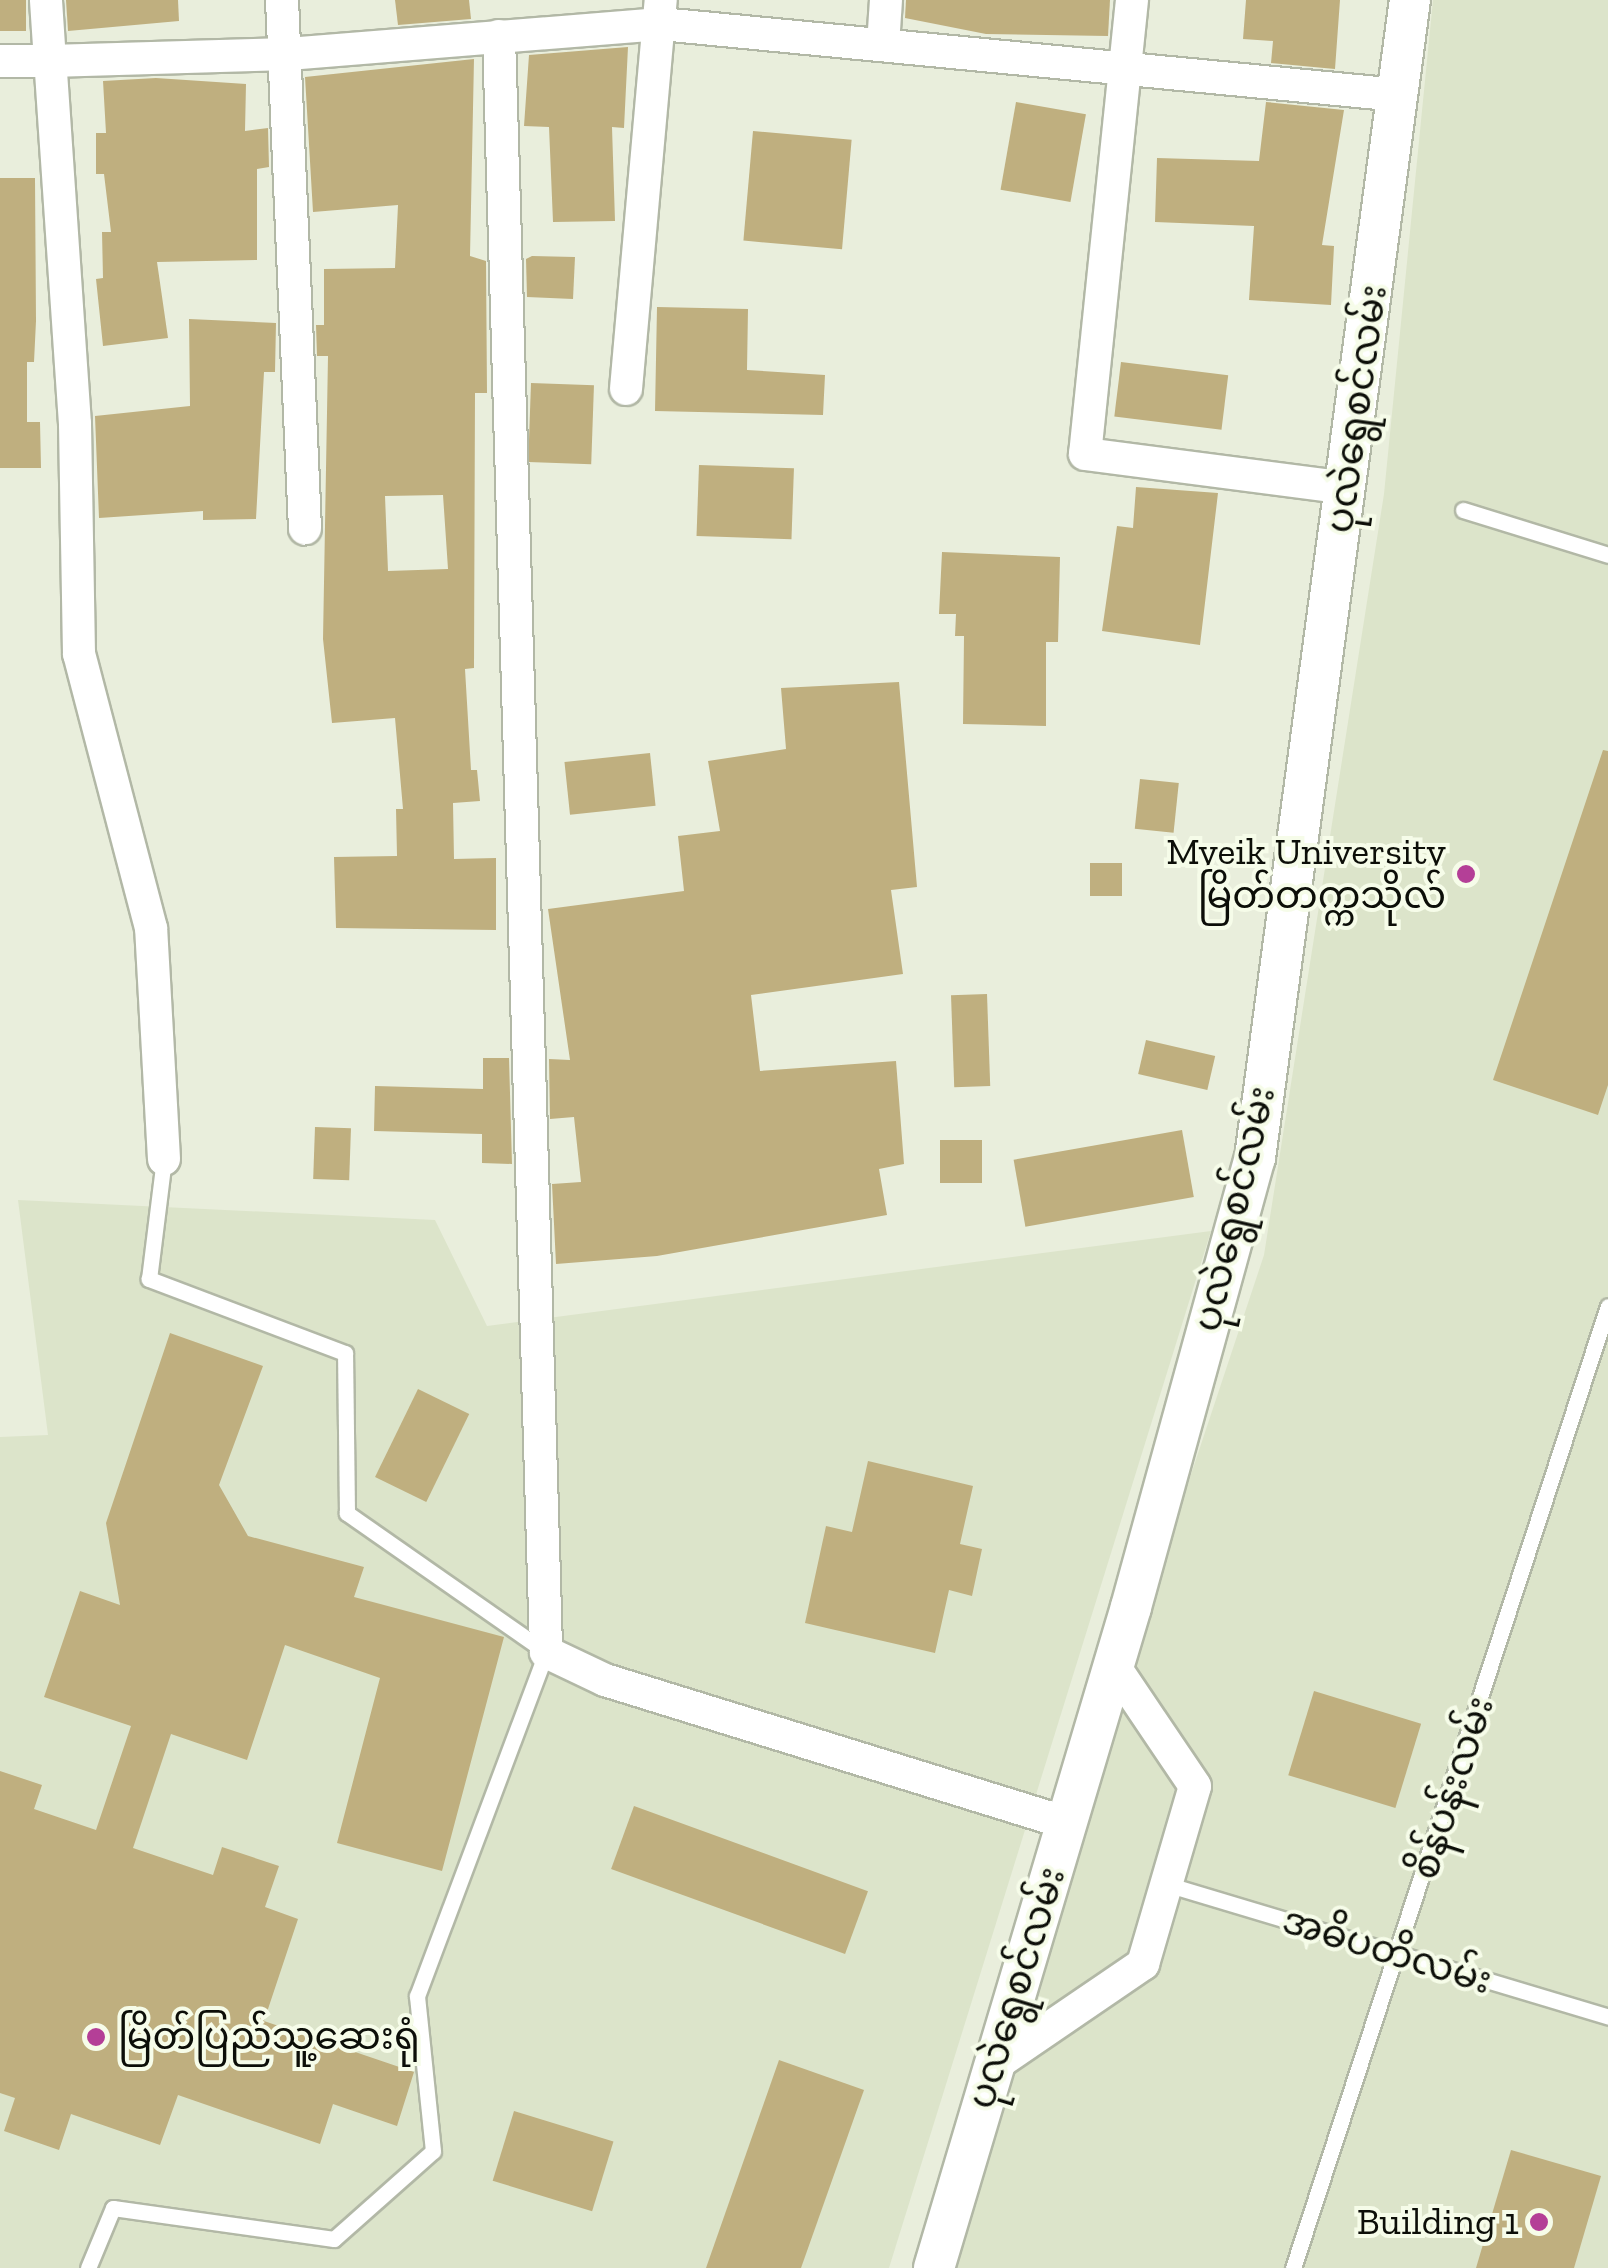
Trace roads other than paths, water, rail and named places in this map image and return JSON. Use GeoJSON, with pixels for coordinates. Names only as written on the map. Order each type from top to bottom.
{"type":"FeatureCollection","features":[{"type":"Feature","properties":{"kind":"street"},"geometry":{"type":"LineString","coordinates":[[46,0],[75,424],[79,654],[151,928],[164,1159]]}},
{"type":"Feature","properties":{"kind":"street"},"geometry":{"type":"LineString","coordinates":[[282,0],[288,54],[305,529]]}},
{"type":"Feature","properties":{"kind":"street"},"geometry":{"type":"LineString","coordinates":[[883,45],[886,0]]}},
{"type":"Feature","properties":{"kind":"street"},"geometry":{"type":"LineString","coordinates":[[1132,0],[1085,454],[1346,488]]}},
{"type":"Feature","properties":{"kind":"street","name":"ပုလဲရွေစင်လမ်း"},"geometry":{"type":"LineString","coordinates":[[934,2268],[1114,1666],[1255,1158],[1410,0]]}},
{"type":"Feature","properties":{"kind":"street"},"geometry":{"type":"LineString","coordinates":[[0,61],[288,54],[499,36],[661,12],[883,45],[1399,96]]}},
{"type":"Feature","properties":{"kind":"street"},"geometry":{"type":"LineString","coordinates":[[626,389],[661,12]]}},
{"type":"Feature","properties":{"kind":"street"},"geometry":{"type":"LineString","coordinates":[[499,36],[546,1652],[605,1680],[1066,1823]]}},
{"type":"Feature","properties":{"kind":"street"},"geometry":{"type":"LineString","coordinates":[[992,2067],[1143,1964],[1195,1786],[1114,1666]]}},
{"type":"Feature","properties":{"kind":"lane"},"geometry":{"type":"LineString","coordinates":[[1462,510],[1608,555]]}},
{"type":"Feature","properties":{"kind":"lane"},"geometry":{"type":"LineString","coordinates":[[88,2268],[113,2208],[334,2239],[433,2151],[417,1996],[546,1652],[347,1513],[345,1352],[148,1278],[164,1159]]}},
{"type":"Feature","properties":{"kind":"lane","name":"စိန်ပန်းလမ်း"},"geometry":{"type":"LineString","coordinates":[[1293,2268],[1400,1955],[1608,1306]]}},
{"type":"Feature","properties":{"kind":"lane","name":"အဓိပတိလမ်း"},"geometry":{"type":"LineString","coordinates":[[1166,1884],[1608,2017]]}},
{"type":"Feature","properties":{"kind":"place","name":"Myeik University မြိတ်တက္ကသိုလ်"},"geometry":{"type":"Point","coordinates":[1466,874]}},
{"type":"Feature","properties":{"kind":"place","name":"မြိတ်ပြည်သူ့ဆေးရုံ"},"geometry":{"type":"Point","coordinates":[96,2037]}},
{"type":"Feature","properties":{"kind":"place","name":"Building 1"},"geometry":{"type":"Point","coordinates":[1539,2222]}}]}
